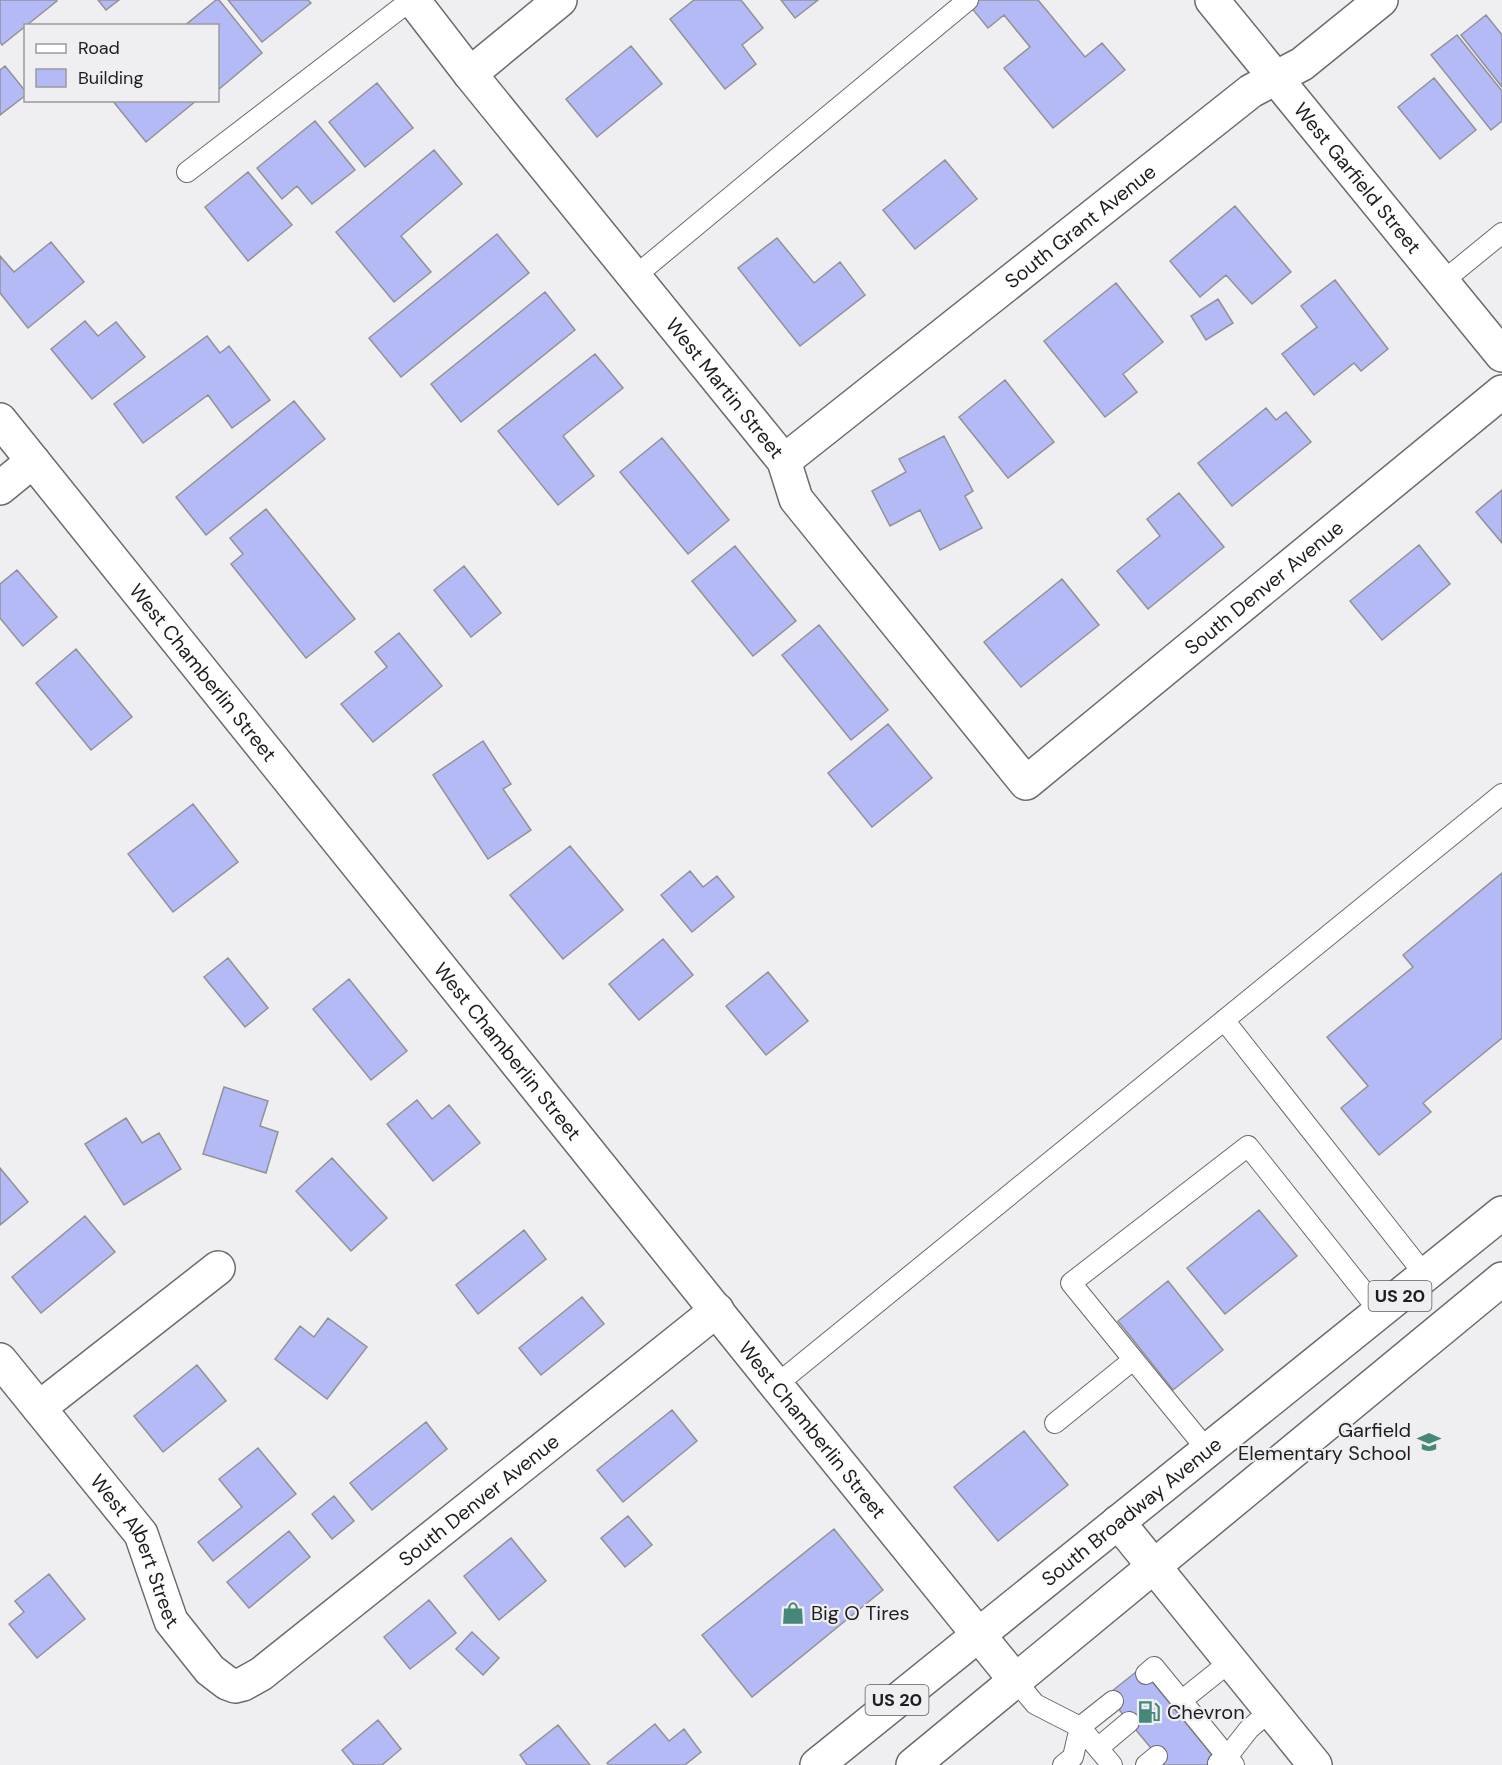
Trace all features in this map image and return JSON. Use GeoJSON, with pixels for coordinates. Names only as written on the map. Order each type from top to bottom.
{"type":"FeatureCollection","features":[{"type":"Feature","properties":{"kind":"street","name":"West Martin Street"},"geometry":{"type":"LineString","coordinates":[[412,0],[784,461],[796,499],[1026,783]]}},
{"type":"Feature","properties":{"kind":"street"},"geometry":{"type":"LineString","coordinates":[[470,74],[561,0]]}},
{"type":"Feature","properties":{"kind":"street","name":"West Garfield Street"},"geometry":{"type":"LineString","coordinates":[[1212,0],[1502,355]]}},
{"type":"Feature","properties":{"kind":"street","name":"South Grant Avenue"},"geometry":{"type":"LineString","coordinates":[[784,461],[1251,91],[1302,64],[1381,0]]}},
{"type":"Feature","properties":{"kind":"street","name":"South Denver Avenue"},"geometry":{"type":"LineString","coordinates":[[1026,783],[1502,392]]}},
{"type":"Feature","properties":{"kind":"street","name":"West Chamberlin Street"},"geometry":{"type":"LineString","coordinates":[[0,420],[1016,1681]]}},
{"type":"Feature","properties":{"kind":"street"},"geometry":{"type":"LineString","coordinates":[[0,488],[33,461]]}},
{"type":"Feature","properties":{"kind":"street","name":"South Broadway Avenue"},"geometry":{"type":"LineString","coordinates":[[817,1765],[1502,1213]]}},
{"type":"Feature","properties":{"kind":"street"},"geometry":{"type":"LineString","coordinates":[[39,1408],[218,1268]]}},
{"type":"Feature","properties":{"kind":"street","name":"US 20"},"geometry":{"type":"LineString","coordinates":[[914,1765],[1502,1279]]}},
{"type":"Feature","properties":{"kind":"street","name":"South Denver Avenue"},"geometry":{"type":"LineString","coordinates":[[235,1686],[261,1674],[717,1310]]}},
{"type":"Feature","properties":{"kind":"street","name":"West Albert Street"},"geometry":{"type":"LineString","coordinates":[[0,1360],[141,1534],[171,1621],[210,1670],[235,1686]]}},
{"type":"Feature","properties":{"kind":"street"},"geometry":{"type":"LineString","coordinates":[[1118,1522],[1315,1765]]}},
{"type":"Feature","properties":{"kind":"lane"},"geometry":{"type":"LineString","coordinates":[[187,172],[412,0]]}},
{"type":"Feature","properties":{"kind":"lane"},"geometry":{"type":"LineString","coordinates":[[634,276],[969,0]]}},
{"type":"Feature","properties":{"kind":"lane"},"geometry":{"type":"LineString","coordinates":[[1442,282],[1502,233]]}},
{"type":"Feature","properties":{"kind":"lane"},"geometry":{"type":"LineString","coordinates":[[776,1385],[1502,794]]}},
{"type":"Feature","properties":{"kind":"lane"},"geometry":{"type":"LineString","coordinates":[[1224,1020],[1425,1275]]}},
{"type":"Feature","properties":{"kind":"lane"},"geometry":{"type":"LineString","coordinates":[[1208,1451],[1071,1283],[1248,1146],[1380,1312]]}},
{"type":"Feature","properties":{"kind":"lane"},"geometry":{"type":"LineString","coordinates":[[1055,1423],[1133,1360]]}},
{"type":"Feature","properties":{"kind":"lane"},"geometry":{"type":"LineString","coordinates":[[1172,1695],[1231,1661]]}},
{"type":"Feature","properties":{"kind":"lane"},"geometry":{"type":"LineString","coordinates":[[1146,1674],[1154,1667],[1194,1725],[1226,1762],[1249,1729],[1271,1710]]}},
{"type":"Feature","properties":{"kind":"lane"},"geometry":{"type":"LineString","coordinates":[[1016,1681],[1035,1704],[1080,1727],[1112,1765]]}},
{"type":"Feature","properties":{"kind":"lane"},"geometry":{"type":"LineString","coordinates":[[1063,1765],[1073,1757],[1080,1727],[1113,1701]]}},
{"type":"Feature","properties":{"kind":"lane"},"geometry":{"type":"LineString","coordinates":[[1098,1748],[1130,1722]]}},
{"type":"Feature","properties":{"kind":"building"},"geometry":{"type":"Polygon","coordinates":[[[0,0],[57,1],[28,24],[24,24],[24,27],[2,45],[0,42],[0,0]]]}},
{"type":"Feature","properties":{"kind":"building"},"geometry":{"type":"Polygon","coordinates":[[[98,0],[119,0],[106,10],[98,0]]]}},
{"type":"Feature","properties":{"kind":"building"},"geometry":{"type":"Polygon","coordinates":[[[219,0],[262,53],[219,89],[219,24],[186,24],[219,0]]]}},
{"type":"Feature","properties":{"kind":"building"},"geometry":{"type":"Polygon","coordinates":[[[228,0],[308,0],[311,3],[262,42],[228,0]]]}},
{"type":"Feature","properties":{"kind":"building"},"geometry":{"type":"Polygon","coordinates":[[[694,0],[741,0],[763,28],[742,45],[756,64],[725,89],[670,19],[694,0]]]}},
{"type":"Feature","properties":{"kind":"building"},"geometry":{"type":"Polygon","coordinates":[[[781,0],[818,0],[795,18],[781,0]]]}},
{"type":"Feature","properties":{"kind":"building"},"geometry":{"type":"Polygon","coordinates":[[[978,0],[1038,0],[1085,57],[1102,43],[1125,70],[1053,128],[1004,68],[1030,47],[1004,15],[988,28],[970,6],[978,0]]]}},
{"type":"Feature","properties":{"kind":"building"},"geometry":{"type":"Polygon","coordinates":[[[1486,15],[1502,35],[1502,87],[1461,35],[1486,15]]]}},
{"type":"Feature","properties":{"kind":"building"},"geometry":{"type":"Polygon","coordinates":[[[1457,35],[1502,91],[1502,121],[1491,130],[1431,55],[1457,35]]]}},
{"type":"Feature","properties":{"kind":"building"},"geometry":{"type":"Polygon","coordinates":[[[631,46],[662,84],[597,137],[566,99],[631,46]]]}},
{"type":"Feature","properties":{"kind":"building"},"geometry":{"type":"Polygon","coordinates":[[[5,66],[24,90],[24,97],[0,115],[0,70],[5,66]]]}},
{"type":"Feature","properties":{"kind":"building"},"geometry":{"type":"Polygon","coordinates":[[[1434,78],[1476,130],[1440,159],[1398,107],[1434,78]]]}},
{"type":"Feature","properties":{"kind":"building"},"geometry":{"type":"Polygon","coordinates":[[[377,83],[413,128],[365,167],[329,122],[377,83]]]}},
{"type":"Feature","properties":{"kind":"building"},"geometry":{"type":"Polygon","coordinates":[[[114,102],[195,102],[146,142],[114,102]]]}},
{"type":"Feature","properties":{"kind":"building"},"geometry":{"type":"Polygon","coordinates":[[[315,121],[355,170],[312,204],[297,186],[282,199],[257,168],[315,121]]]}},
{"type":"Feature","properties":{"kind":"building"},"geometry":{"type":"Polygon","coordinates":[[[434,150],[462,184],[401,236],[431,272],[394,302],[336,232],[434,150]]]}},
{"type":"Feature","properties":{"kind":"building"},"geometry":{"type":"Polygon","coordinates":[[[945,160],[977,199],[915,249],[883,210],[945,160]]]}},
{"type":"Feature","properties":{"kind":"building"},"geometry":{"type":"Polygon","coordinates":[[[248,172],[292,225],[248,261],[205,207],[248,172]]]}},
{"type":"Feature","properties":{"kind":"building"},"geometry":{"type":"Polygon","coordinates":[[[1235,206],[1291,272],[1252,304],[1226,275],[1200,297],[1170,261],[1235,206]]]}},
{"type":"Feature","properties":{"kind":"building"},"geometry":{"type":"Polygon","coordinates":[[[497,234],[529,273],[401,377],[369,338],[497,234]]]}},
{"type":"Feature","properties":{"kind":"building"},"geometry":{"type":"Polygon","coordinates":[[[777,238],[814,283],[840,262],[865,295],[800,346],[738,268],[777,238]]]}},
{"type":"Feature","properties":{"kind":"building"},"geometry":{"type":"Polygon","coordinates":[[[51,242],[84,282],[28,328],[0,293],[0,256],[14,272],[51,242]]]}},
{"type":"Feature","properties":{"kind":"building"},"geometry":{"type":"Polygon","coordinates":[[[1335,280],[1388,349],[1361,371],[1354,363],[1314,395],[1282,354],[1317,327],[1301,306],[1335,280]]]}},
{"type":"Feature","properties":{"kind":"building"},"geometry":{"type":"Polygon","coordinates":[[[1116,283],[1163,342],[1123,374],[1137,392],[1105,417],[1044,341],[1116,283]]]}},
{"type":"Feature","properties":{"kind":"building"},"geometry":{"type":"Polygon","coordinates":[[[545,292],[575,330],[461,422],[431,384],[545,292]]]}},
{"type":"Feature","properties":{"kind":"building"},"geometry":{"type":"Polygon","coordinates":[[[1218,299],[1233,323],[1206,340],[1191,316],[1218,299]]]}},
{"type":"Feature","properties":{"kind":"building"},"geometry":{"type":"Polygon","coordinates":[[[85,321],[98,336],[116,322],[145,357],[92,399],[51,349],[85,321]]]}},
{"type":"Feature","properties":{"kind":"building"},"geometry":{"type":"Polygon","coordinates":[[[207,336],[220,353],[229,346],[270,400],[232,428],[208,395],[143,443],[114,404],[207,336]]]}},
{"type":"Feature","properties":{"kind":"building"},"geometry":{"type":"Polygon","coordinates":[[[595,354],[623,388],[563,436],[594,476],[558,505],[498,431],[595,354]]]}},
{"type":"Feature","properties":{"kind":"building"},"geometry":{"type":"Polygon","coordinates":[[[1005,380],[1054,442],[1008,478],[959,417],[1005,380]]]}},
{"type":"Feature","properties":{"kind":"building"},"geometry":{"type":"Polygon","coordinates":[[[294,401],[325,439],[206,535],[176,497],[294,401]]]}},
{"type":"Feature","properties":{"kind":"building"},"geometry":{"type":"Polygon","coordinates":[[[1266,408],[1276,420],[1286,412],[1311,442],[1232,506],[1198,463],[1266,408]]]}},
{"type":"Feature","properties":{"kind":"building"},"geometry":{"type":"Polygon","coordinates":[[[944,436],[973,491],[965,496],[982,528],[940,550],[920,510],[890,526],[872,491],[906,472],[899,459],[944,436]]]}},
{"type":"Feature","properties":{"kind":"building"},"geometry":{"type":"Polygon","coordinates":[[[662,438],[729,520],[688,554],[620,472],[662,438]]]}},
{"type":"Feature","properties":{"kind":"building"},"geometry":{"type":"Polygon","coordinates":[[[1502,490],[1502,543],[1476,512],[1502,490]]]}},
{"type":"Feature","properties":{"kind":"building"},"geometry":{"type":"Polygon","coordinates":[[[1179,493],[1224,547],[1148,609],[1117,571],[1160,536],[1147,519],[1179,493]]]}},
{"type":"Feature","properties":{"kind":"building"},"geometry":{"type":"Polygon","coordinates":[[[266,509],[355,619],[306,658],[231,564],[243,554],[230,538],[266,509]]]}},
{"type":"Feature","properties":{"kind":"building"},"geometry":{"type":"Polygon","coordinates":[[[1419,545],[1450,584],[1382,640],[1350,601],[1419,545]]]}},
{"type":"Feature","properties":{"kind":"building"},"geometry":{"type":"Polygon","coordinates":[[[735,546],[796,621],[753,656],[692,581],[735,546]]]}},
{"type":"Feature","properties":{"kind":"building"},"geometry":{"type":"Polygon","coordinates":[[[464,566],[501,613],[471,637],[434,590],[464,566]]]}},
{"type":"Feature","properties":{"kind":"building"},"geometry":{"type":"Polygon","coordinates":[[[17,570],[57,617],[23,646],[0,618],[0,584],[17,570]]]}},
{"type":"Feature","properties":{"kind":"building"},"geometry":{"type":"Polygon","coordinates":[[[1062,579],[1099,625],[1021,687],[984,642],[1062,579]]]}},
{"type":"Feature","properties":{"kind":"building"},"geometry":{"type":"Polygon","coordinates":[[[819,625],[888,710],[851,740],[782,655],[819,625]]]}},
{"type":"Feature","properties":{"kind":"building"},"geometry":{"type":"Polygon","coordinates":[[[399,633],[442,686],[373,742],[341,704],[387,667],[375,652],[399,633]]]}},
{"type":"Feature","properties":{"kind":"building"},"geometry":{"type":"Polygon","coordinates":[[[76,649],[132,717],[91,750],[36,683],[76,649]]]}},
{"type":"Feature","properties":{"kind":"building"},"geometry":{"type":"Polygon","coordinates":[[[888,724],[932,778],[872,827],[828,773],[888,724]]]}},
{"type":"Feature","properties":{"kind":"building"},"geometry":{"type":"Polygon","coordinates":[[[483,741],[511,784],[503,789],[531,830],[488,859],[433,775],[483,741]]]}},
{"type":"Feature","properties":{"kind":"building"},"geometry":{"type":"Polygon","coordinates":[[[193,804],[238,862],[173,912],[128,854],[193,804]]]}},
{"type":"Feature","properties":{"kind":"building"},"geometry":{"type":"Polygon","coordinates":[[[570,846],[623,910],[563,959],[510,895],[570,846]]]}},
{"type":"Feature","properties":{"kind":"building"},"geometry":{"type":"Polygon","coordinates":[[[690,871],[703,887],[717,876],[734,897],[692,932],[661,895],[690,871]]]}},
{"type":"Feature","properties":{"kind":"building"},"geometry":{"type":"Polygon","coordinates":[[[1502,873],[1502,1038],[1423,1103],[1431,1112],[1379,1155],[1341,1108],[1368,1086],[1327,1037],[1413,967],[1403,955],[1502,873]]]}},
{"type":"Feature","properties":{"kind":"building"},"geometry":{"type":"Polygon","coordinates":[[[663,939],[693,975],[639,1020],[609,984],[663,939]]]}},
{"type":"Feature","properties":{"kind":"building"},"geometry":{"type":"Polygon","coordinates":[[[228,958],[268,1008],[245,1027],[204,977],[228,958]]]}},
{"type":"Feature","properties":{"kind":"building"},"geometry":{"type":"Polygon","coordinates":[[[768,972],[808,1021],[766,1055],[726,1006],[768,972]]]}},
{"type":"Feature","properties":{"kind":"building"},"geometry":{"type":"Polygon","coordinates":[[[349,979],[407,1051],[371,1080],[313,1009],[349,979]]]}},
{"type":"Feature","properties":{"kind":"building"},"geometry":{"type":"Polygon","coordinates":[[[224,1087],[268,1101],[260,1126],[278,1132],[266,1173],[203,1154],[224,1087]]]}},
{"type":"Feature","properties":{"kind":"building"},"geometry":{"type":"Polygon","coordinates":[[[417,1100],[432,1119],[449,1105],[480,1143],[433,1181],[387,1124],[417,1100]]]}},
{"type":"Feature","properties":{"kind":"building"},"geometry":{"type":"Polygon","coordinates":[[[126,1118],[142,1143],[159,1133],[181,1169],[124,1205],[85,1144],[126,1118]]]}},
{"type":"Feature","properties":{"kind":"building"},"geometry":{"type":"Polygon","coordinates":[[[332,1158],[387,1218],[351,1251],[296,1191],[332,1158]]]}},
{"type":"Feature","properties":{"kind":"building"},"geometry":{"type":"Polygon","coordinates":[[[0,1168],[28,1202],[0,1225],[0,1168]]]}},
{"type":"Feature","properties":{"kind":"building"},"geometry":{"type":"Polygon","coordinates":[[[1259,1210],[1297,1256],[1225,1314],[1187,1268],[1259,1210]]]}},
{"type":"Feature","properties":{"kind":"building"},"geometry":{"type":"Polygon","coordinates":[[[85,1216],[115,1252],[41,1313],[12,1277],[85,1216]]]}},
{"type":"Feature","properties":{"kind":"building"},"geometry":{"type":"Polygon","coordinates":[[[524,1230],[546,1259],[478,1314],[456,1285],[524,1230]]]}},
{"type":"Feature","properties":{"kind":"building"},"geometry":{"type":"Polygon","coordinates":[[[1168,1281],[1223,1350],[1173,1390],[1118,1321],[1168,1281]]]}},
{"type":"Feature","properties":{"kind":"building"},"geometry":{"type":"Polygon","coordinates":[[[582,1297],[604,1324],[541,1375],[519,1348],[582,1297]]]}},
{"type":"Feature","properties":{"kind":"building"},"geometry":{"type":"Polygon","coordinates":[[[328,1318],[367,1347],[327,1399],[275,1359],[300,1326],[314,1337],[328,1318]]]}},
{"type":"Feature","properties":{"kind":"building"},"geometry":{"type":"Polygon","coordinates":[[[197,1365],[226,1401],[163,1452],[134,1416],[197,1365]]]}},
{"type":"Feature","properties":{"kind":"building"},"geometry":{"type":"Polygon","coordinates":[[[672,1410],[697,1441],[623,1502],[597,1470],[672,1410]]]}},
{"type":"Feature","properties":{"kind":"building"},"geometry":{"type":"Polygon","coordinates":[[[426,1422],[447,1449],[372,1510],[350,1483],[426,1422]]]}},
{"type":"Feature","properties":{"kind":"building"},"geometry":{"type":"Polygon","coordinates":[[[1024,1431],[1068,1485],[998,1541],[954,1487],[1024,1431]]]}},
{"type":"Feature","properties":{"kind":"building"},"geometry":{"type":"Polygon","coordinates":[[[258,1448],[296,1494],[213,1561],[198,1542],[242,1507],[219,1479],[258,1448]]]}},
{"type":"Feature","properties":{"kind":"building"},"geometry":{"type":"Polygon","coordinates":[[[334,1496],[354,1521],[332,1539],[312,1514],[334,1496]]]}},
{"type":"Feature","properties":{"kind":"building"},"geometry":{"type":"Polygon","coordinates":[[[628,1516],[652,1545],[625,1567],[601,1538],[628,1516]]]}},
{"type":"Feature","properties":{"kind":"building","name":"Big O Tires"},"geometry":{"type":"Polygon","coordinates":[[[834,1529],[883,1590],[752,1697],[702,1635],[834,1529]]]}},
{"type":"Feature","properties":{"kind":"building"},"geometry":{"type":"Polygon","coordinates":[[[289,1531],[310,1557],[249,1608],[227,1582],[289,1531]]]}},
{"type":"Feature","properties":{"kind":"building"},"geometry":{"type":"Polygon","coordinates":[[[511,1538],[546,1581],[499,1620],[464,1576],[511,1538]]]}},
{"type":"Feature","properties":{"kind":"building"},"geometry":{"type":"Polygon","coordinates":[[[49,1574],[85,1619],[37,1658],[9,1624],[24,1612],[15,1601],[49,1574]]]}},
{"type":"Feature","properties":{"kind":"building"},"geometry":{"type":"Polygon","coordinates":[[[429,1600],[456,1633],[410,1669],[384,1637],[429,1600]]]}},
{"type":"Feature","properties":{"kind":"building"},"geometry":{"type":"Polygon","coordinates":[[[472,1632],[499,1658],[483,1675],[456,1649],[472,1632]]]}},
{"type":"Feature","properties":{"kind":"building","name":"Chevron"},"geometry":{"type":"Polygon","coordinates":[[[1141,1668],[1220,1765],[1165,1765],[1107,1695],[1141,1668]]]}},
{"type":"Feature","properties":{"kind":"building"},"geometry":{"type":"Polygon","coordinates":[[[378,1720],[401,1749],[382,1765],[354,1765],[342,1750],[378,1720]]]}},
{"type":"Feature","properties":{"kind":"building"},"geometry":{"type":"Polygon","coordinates":[[[655,1724],[669,1741],[684,1729],[701,1752],[685,1765],[609,1765],[607,1763],[655,1724]]]}},
{"type":"Feature","properties":{"kind":"building"},"geometry":{"type":"Polygon","coordinates":[[[558,1725],[590,1765],[527,1765],[520,1755],[558,1725]]]}},
{"type":"Feature","properties":{"kind":"place","name":"Garfield Elementary School"},"geometry":{"type":"Point","coordinates":[1429,1442]}},
{"type":"Feature","properties":{"kind":"place","name":"Big O Tires"},"geometry":{"type":"Point","coordinates":[793,1613]}},
{"type":"Feature","properties":{"kind":"place","name":"Chevron"},"geometry":{"type":"Point","coordinates":[1149,1712]}}]}
